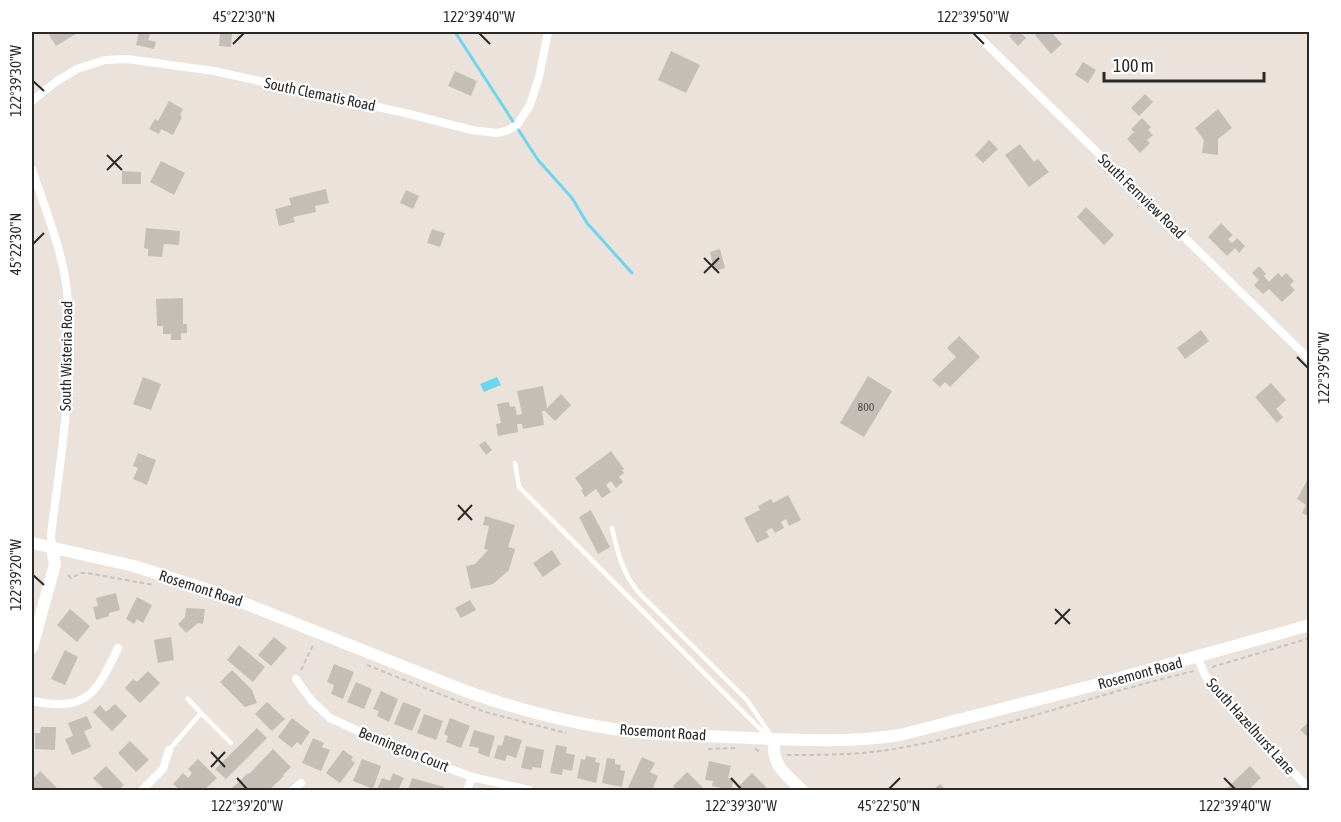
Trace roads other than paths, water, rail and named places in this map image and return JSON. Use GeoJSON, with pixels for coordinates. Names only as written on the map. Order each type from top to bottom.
{"type":"FeatureCollection","features":[{"type":"Feature","properties":{"kind":"main road","name":"Rosemont Road"},"geometry":{"type":"LineString","coordinates":[[32,543],[134,566],[221,594],[468,692],[582,724],[637,732],[774,739],[856,740],[909,733],[1198,658],[1310,625]]}},
{"type":"Feature","properties":{"kind":"main road"},"geometry":{"type":"LineString","coordinates":[[32,647],[55,564],[52,548]]}},
{"type":"Feature","properties":{"kind":"main road"},"geometry":{"type":"LineString","coordinates":[[774,739],[773,753],[776,763],[802,790]]}},
{"type":"Feature","properties":{"kind":"street","name":"South Clematis Road"},"geometry":{"type":"LineString","coordinates":[[32,101],[57,81],[77,69],[105,60],[127,59],[214,71],[472,130],[497,133],[506,131],[517,124],[530,105],[539,77],[548,32]]}},
{"type":"Feature","properties":{"kind":"street","name":"South Fernview Road"},"geometry":{"type":"LineString","coordinates":[[974,32],[1310,360]]}},
{"type":"Feature","properties":{"kind":"street","name":"South Wisteria Road"},"geometry":{"type":"LineString","coordinates":[[32,169],[63,266],[69,324],[67,393],[51,535],[52,548]]}},
{"type":"Feature","properties":{"kind":"street"},"geometry":{"type":"LineString","coordinates":[[32,701],[54,705],[70,704],[81,700],[102,682],[118,648]]}},
{"type":"Feature","properties":{"kind":"street","name":"South Hazelhurst Lane"},"geometry":{"type":"LineString","coordinates":[[1198,658],[1211,684],[1310,790]]}},
{"type":"Feature","properties":{"kind":"street","name":"Bennington Court"},"geometry":{"type":"LineString","coordinates":[[296,679],[311,700],[330,718],[391,746],[472,777],[530,790]]}},
{"type":"Feature","properties":{"kind":"street"},"geometry":{"type":"LineString","coordinates":[[142,790],[163,769],[169,750]]}},
{"type":"Feature","properties":{"kind":"street"},"geometry":{"type":"LineString","coordinates":[[466,790],[472,777]]}},
{"type":"Feature","properties":{"kind":"street"},"geometry":{"type":"LineString","coordinates":[[293,790],[301,783]]}},
{"type":"Feature","properties":{"kind":"lane"},"geometry":{"type":"LineString","coordinates":[[515,463],[519,487],[751,721],[774,739]]}},
{"type":"Feature","properties":{"kind":"lane"},"geometry":{"type":"LineString","coordinates":[[612,528],[620,561],[627,578],[639,593],[747,700],[774,739]]}},
{"type":"Feature","properties":{"kind":"lane"},"geometry":{"type":"LineString","coordinates":[[188,699],[231,743]]}},
{"type":"Feature","properties":{"kind":"lane"},"geometry":{"type":"LineString","coordinates":[[169,750],[201,713]]}},
{"type":"Feature","properties":{"kind":"water"},"geometry":{"type":"Polygon","coordinates":[[[497,377],[501,385],[484,392],[480,384],[497,377]]]}},
{"type":"Feature","properties":{"kind":"waterway"},"geometry":{"type":"LineString","coordinates":[[455,32],[538,160],[572,198],[587,223],[632,273]]}}]}
